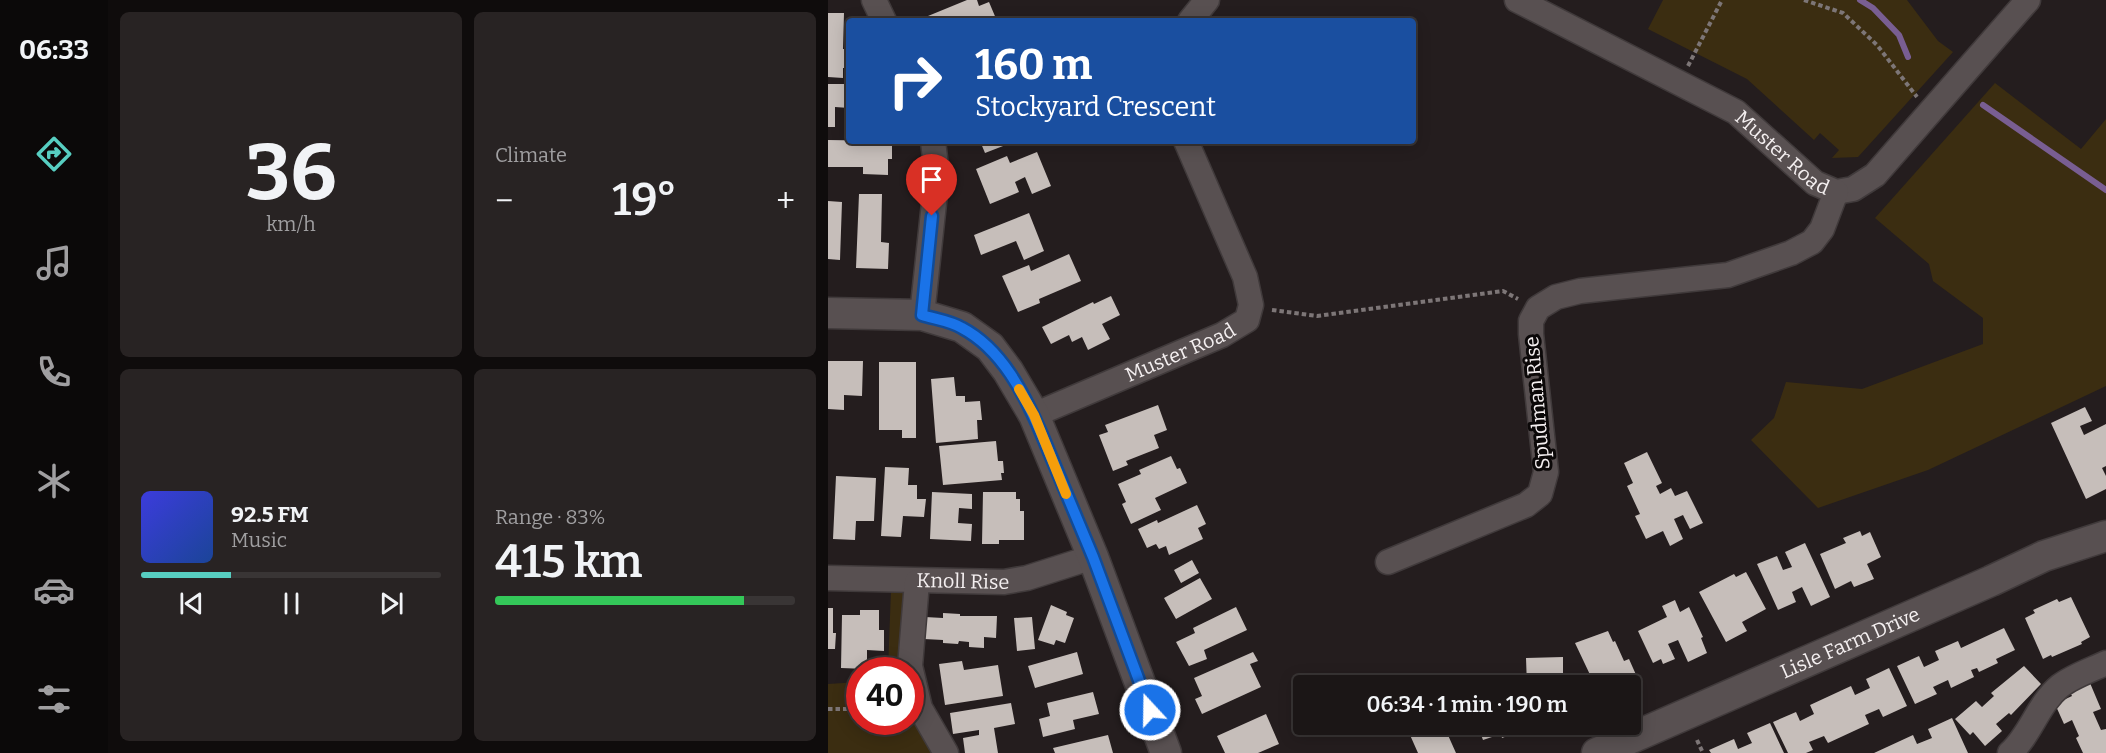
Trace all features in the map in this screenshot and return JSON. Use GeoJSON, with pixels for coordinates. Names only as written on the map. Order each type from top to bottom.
{"type":"FeatureCollection","features":[{"type":"Feature","properties":{"kind":"street"},"geometry":{"type":"LineString","coordinates":[[874,0],[883,18]]}},
{"type":"Feature","properties":{"kind":"street"},"geometry":{"type":"LineString","coordinates":[[1192,18],[1207,0]]}},
{"type":"Feature","properties":{"kind":"street","name":"Muster Road"},"geometry":{"type":"LineString","coordinates":[[1517,0],[1736,112],[1815,183],[1836,192],[1852,189],[1875,175],[2028,0]]}},
{"type":"Feature","properties":{"kind":"street"},"geometry":{"type":"LineString","coordinates":[[922,315],[937,175],[933,144]]}},
{"type":"Feature","properties":{"kind":"street","name":"Muster Road"},"geometry":{"type":"LineString","coordinates":[[1034,415],[1222,335],[1247,320],[1251,305],[1245,277],[1187,144]]}},
{"type":"Feature","properties":{"kind":"street","name":"Spudman Rise"},"geometry":{"type":"LineString","coordinates":[[1388,561],[1526,505],[1540,494],[1546,472],[1531,334],[1531,321],[1538,308],[1556,297],[1580,291],[1728,275],[1791,253],[1812,243],[1822,228],[1836,192]]}},
{"type":"Feature","properties":{"kind":"street"},"geometry":{"type":"LineString","coordinates":[[828,313],[922,315],[962,327],[990,347],[1008,371],[1034,415],[1093,557],[1166,753]]}},
{"type":"Feature","properties":{"kind":"street","name":"Lisle Farm Drive"},"geometry":{"type":"LineString","coordinates":[[1597,753],[2044,556],[2106,536]]}},
{"type":"Feature","properties":{"kind":"street","name":"Knoll Rise"},"geometry":{"type":"LineString","coordinates":[[828,578],[917,582],[1004,582],[1027,578],[1093,557]]}},
{"type":"Feature","properties":{"kind":"street"},"geometry":{"type":"LineString","coordinates":[[917,582],[910,666],[921,708],[946,753]]}},
{"type":"Feature","properties":{"kind":"street"},"geometry":{"type":"LineString","coordinates":[[2010,753],[2025,736],[2044,705],[2060,687],[2106,663]]}},
{"type":"Feature","properties":{"kind":"path"},"geometry":{"type":"LineString","coordinates":[[1680,82],[1722,0]]}},
{"type":"Feature","properties":{"kind":"path"},"geometry":{"type":"LineString","coordinates":[[1804,0],[1843,13],[1877,45],[1929,111]]}},
{"type":"Feature","properties":{"kind":"path"},"geometry":{"type":"LineString","coordinates":[[1251,305],[1285,313],[1317,316],[1503,291],[1538,308]]}},
{"type":"Feature","properties":{"kind":"path"},"geometry":{"type":"LineString","coordinates":[[828,709],[846,709]]}},
{"type":"Feature","properties":{"kind":"path"},"geometry":{"type":"LineString","coordinates":[[1697,740],[1703,753]]}},
{"type":"Feature","properties":{"kind":"shaded area"},"geometry":{"type":"Polygon","coordinates":[[[1663,0],[1907,0],[1938,41],[1953,52],[1858,157],[1832,158],[1839,150],[1820,133],[1814,140],[1747,79],[1648,29],[1663,0]]]}},
{"type":"Feature","properties":{"kind":"shaded area"},"geometry":{"type":"Polygon","coordinates":[[[1995,83],[2081,149],[2106,119],[2106,386],[1928,470],[1818,508],[1751,440],[1774,418],[1786,382],[1862,389],[1983,344],[1983,318],[1933,281],[1929,264],[1875,218],[1995,83]]]}},
{"type":"Feature","properties":{"kind":"shaded area"},"geometry":{"type":"Polygon","coordinates":[[[891,590],[905,592],[904,657],[888,657],[891,590]]]}},
{"type":"Feature","properties":{"kind":"shaded area"},"geometry":{"type":"Polygon","coordinates":[[[846,683],[846,735],[924,735],[924,728],[937,753],[828,753],[828,684],[846,683]]]}},
{"type":"Feature","properties":{"kind":"building"},"geometry":{"type":"Polygon","coordinates":[[[967,0],[977,0],[979,6],[989,2],[996,18],[929,18],[928,16],[967,0]]]}},
{"type":"Feature","properties":{"kind":"building"},"geometry":{"type":"Polygon","coordinates":[[[828,13],[844,13],[843,49],[846,49],[846,68],[843,68],[843,78],[828,77],[828,13]]]}},
{"type":"Feature","properties":{"kind":"building"},"geometry":{"type":"Polygon","coordinates":[[[828,84],[846,84],[846,108],[835,107],[835,127],[828,127],[828,84]]]}},
{"type":"Feature","properties":{"kind":"building"},"geometry":{"type":"Polygon","coordinates":[[[828,140],[846,140],[846,144],[892,144],[892,159],[888,159],[888,175],[863,174],[863,167],[828,167],[828,140]]]}},
{"type":"Feature","properties":{"kind":"building"},"geometry":{"type":"Polygon","coordinates":[[[981,144],[1008,144],[985,153],[981,144]]]}},
{"type":"Feature","properties":{"kind":"building"},"geometry":{"type":"Polygon","coordinates":[[[1037,152],[1051,186],[1032,194],[1025,177],[1015,182],[1019,192],[990,204],[976,169],[1007,156],[1010,163],[1037,152]]]}},
{"type":"Feature","properties":{"kind":"building"},"geometry":{"type":"Polygon","coordinates":[[[859,194],[882,194],[881,242],[889,243],[888,269],[856,268],[859,194]]]}},
{"type":"Feature","properties":{"kind":"building"},"geometry":{"type":"Polygon","coordinates":[[[828,201],[842,202],[840,260],[828,259],[828,201]]]}},
{"type":"Feature","properties":{"kind":"building"},"geometry":{"type":"Polygon","coordinates":[[[1029,213],[1044,251],[1024,260],[1016,241],[981,255],[974,235],[1029,213]]]}},
{"type":"Feature","properties":{"kind":"building"},"geometry":{"type":"Polygon","coordinates":[[[1069,254],[1081,281],[1039,299],[1040,303],[1018,312],[1002,276],[1029,265],[1031,271],[1069,254]]]}},
{"type":"Feature","properties":{"kind":"building"},"geometry":{"type":"Polygon","coordinates":[[[1111,296],[1120,315],[1102,324],[1110,339],[1088,350],[1082,337],[1072,342],[1069,335],[1051,344],[1042,327],[1093,302],[1094,304],[1111,296]]]}},
{"type":"Feature","properties":{"kind":"building"},"geometry":{"type":"Polygon","coordinates":[[[828,361],[863,361],[862,396],[844,395],[844,410],[828,409],[828,361]]]}},
{"type":"Feature","properties":{"kind":"building"},"geometry":{"type":"Polygon","coordinates":[[[879,362],[916,362],[916,438],[902,438],[902,430],[879,430],[879,362]]]}},
{"type":"Feature","properties":{"kind":"building"},"geometry":{"type":"Polygon","coordinates":[[[954,377],[956,396],[965,396],[965,402],[980,401],[982,420],[977,420],[978,439],[936,443],[931,379],[954,377]]]}},
{"type":"Feature","properties":{"kind":"building"},"geometry":{"type":"Polygon","coordinates":[[[1158,405],[1167,430],[1154,435],[1159,448],[1126,461],[1128,465],[1113,471],[1099,435],[1108,432],[1105,425],[1158,405]]]}},
{"type":"Feature","properties":{"kind":"building"},"geometry":{"type":"Polygon","coordinates":[[[2085,407],[2092,421],[2080,426],[2084,435],[2106,424],[2106,466],[2102,468],[2106,476],[2106,489],[2086,499],[2051,423],[2085,407]]]}},
{"type":"Feature","properties":{"kind":"building"},"geometry":{"type":"Polygon","coordinates":[[[996,441],[998,461],[1003,461],[1002,480],[943,485],[939,446],[996,441]]]}},
{"type":"Feature","properties":{"kind":"building"},"geometry":{"type":"Polygon","coordinates":[[[1647,452],[1662,483],[1656,486],[1660,494],[1671,488],[1675,496],[1687,491],[1703,523],[1690,529],[1683,515],[1674,519],[1683,539],[1670,546],[1663,531],[1646,539],[1635,516],[1640,514],[1627,486],[1633,483],[1624,463],[1647,452]]]}},
{"type":"Feature","properties":{"kind":"building"},"geometry":{"type":"Polygon","coordinates":[[[1171,456],[1187,483],[1155,498],[1161,510],[1131,524],[1122,504],[1126,502],[1118,484],[1141,474],[1139,470],[1171,456]]]}},
{"type":"Feature","properties":{"kind":"building"},"geometry":{"type":"Polygon","coordinates":[[[885,467],[909,468],[908,485],[917,485],[917,499],[926,499],[924,517],[903,516],[901,537],[881,536],[885,467]]]}},
{"type":"Feature","properties":{"kind":"building"},"geometry":{"type":"Polygon","coordinates":[[[836,476],[876,478],[874,521],[856,521],[855,540],[833,539],[836,476]]]}},
{"type":"Feature","properties":{"kind":"building"},"geometry":{"type":"Polygon","coordinates":[[[932,492],[972,494],[972,509],[959,508],[958,523],[972,524],[971,541],[930,539],[932,492]]]}},
{"type":"Feature","properties":{"kind":"building"},"geometry":{"type":"Polygon","coordinates":[[[983,492],[1016,492],[1016,499],[1020,499],[1020,511],[1024,511],[1024,540],[999,540],[999,544],[982,544],[983,492]]]}},
{"type":"Feature","properties":{"kind":"building"},"geometry":{"type":"Polygon","coordinates":[[[1197,505],[1206,524],[1198,528],[1203,539],[1169,555],[1166,546],[1159,549],[1156,544],[1147,548],[1138,529],[1157,520],[1158,523],[1197,505]]]}},
{"type":"Feature","properties":{"kind":"building"},"geometry":{"type":"Polygon","coordinates":[[[1860,531],[1862,536],[1870,532],[1881,557],[1867,564],[1874,579],[1854,587],[1851,581],[1835,589],[1820,554],[1846,543],[1843,538],[1860,531]]]}},
{"type":"Feature","properties":{"kind":"building"},"geometry":{"type":"Polygon","coordinates":[[[1805,543],[1830,597],[1811,606],[1802,587],[1792,592],[1796,602],[1778,610],[1757,564],[1777,556],[1783,570],[1792,567],[1785,552],[1805,543]]]}},
{"type":"Feature","properties":{"kind":"building"},"geometry":{"type":"Polygon","coordinates":[[[1192,560],[1199,573],[1181,583],[1174,570],[1192,560]]]}},
{"type":"Feature","properties":{"kind":"building"},"geometry":{"type":"Polygon","coordinates":[[[1746,572],[1766,609],[1742,622],[1747,631],[1726,642],[1699,592],[1734,574],[1736,577],[1746,572]]]}},
{"type":"Feature","properties":{"kind":"building"},"geometry":{"type":"Polygon","coordinates":[[[1200,578],[1212,599],[1176,619],[1164,598],[1200,578]]]}},
{"type":"Feature","properties":{"kind":"building"},"geometry":{"type":"Polygon","coordinates":[[[2071,597],[2090,637],[2081,642],[2082,644],[2043,659],[2025,618],[2035,613],[2033,610],[2057,599],[2059,602],[2071,597]]]}},
{"type":"Feature","properties":{"kind":"building"},"geometry":{"type":"Polygon","coordinates":[[[1675,600],[1680,612],[1689,607],[1703,637],[1701,638],[1707,653],[1688,662],[1678,640],[1668,644],[1675,659],[1663,664],[1661,659],[1653,663],[1638,631],[1667,617],[1662,606],[1675,600]]]}},
{"type":"Feature","properties":{"kind":"building"},"geometry":{"type":"Polygon","coordinates":[[[1051,605],[1074,618],[1065,643],[1056,640],[1054,645],[1038,640],[1051,605]]]}},
{"type":"Feature","properties":{"kind":"building"},"geometry":{"type":"Polygon","coordinates":[[[1236,607],[1247,630],[1204,650],[1207,659],[1189,666],[1176,642],[1195,633],[1193,628],[1236,607]]]}},
{"type":"Feature","properties":{"kind":"building"},"geometry":{"type":"Polygon","coordinates":[[[828,608],[833,608],[835,649],[828,649],[828,608]]]}},
{"type":"Feature","properties":{"kind":"building"},"geometry":{"type":"Polygon","coordinates":[[[860,610],[879,610],[879,630],[884,630],[884,651],[867,650],[867,657],[846,657],[846,668],[841,668],[842,615],[860,615],[860,610]]]}},
{"type":"Feature","properties":{"kind":"building"},"geometry":{"type":"Polygon","coordinates":[[[943,613],[960,614],[960,616],[997,616],[996,638],[984,637],[984,648],[969,647],[969,642],[943,643],[943,640],[924,639],[925,617],[943,618],[943,613]]]}},
{"type":"Feature","properties":{"kind":"building"},"geometry":{"type":"Polygon","coordinates":[[[1032,617],[1035,649],[1017,651],[1014,618],[1032,617]]]}},
{"type":"Feature","properties":{"kind":"building"},"geometry":{"type":"Polygon","coordinates":[[[2004,628],[2015,650],[1996,659],[1998,663],[1979,672],[1977,668],[1971,670],[1974,677],[1951,688],[1948,680],[1933,687],[1937,694],[1915,704],[1897,666],[1919,656],[1924,667],[1939,660],[1935,651],[1958,641],[1961,648],[2004,628]]]}},
{"type":"Feature","properties":{"kind":"building"},"geometry":{"type":"Polygon","coordinates":[[[1608,631],[1624,661],[1629,659],[1636,675],[1590,675],[1575,643],[1608,631]]]}},
{"type":"Feature","properties":{"kind":"building"},"geometry":{"type":"Polygon","coordinates":[[[1077,652],[1083,674],[1035,688],[1028,666],[1077,652]]]}},
{"type":"Feature","properties":{"kind":"building"},"geometry":{"type":"Polygon","coordinates":[[[1253,652],[1258,661],[1250,664],[1261,687],[1202,714],[1195,699],[1202,696],[1194,678],[1253,652]]]}},
{"type":"Feature","properties":{"kind":"building"},"geometry":{"type":"Polygon","coordinates":[[[1563,657],[1563,675],[1527,675],[1526,658],[1563,657]]]}},
{"type":"Feature","properties":{"kind":"building"},"geometry":{"type":"Polygon","coordinates":[[[962,661],[964,670],[998,665],[1003,696],[945,705],[939,664],[962,661]]]}},
{"type":"Feature","properties":{"kind":"building"},"geometry":{"type":"Polygon","coordinates":[[[2024,666],[2041,684],[2011,715],[2009,713],[1996,724],[2002,731],[1985,746],[1973,732],[1970,735],[1955,719],[1976,701],[1982,707],[1994,696],[1991,693],[2024,666]]]}},
{"type":"Feature","properties":{"kind":"building"},"geometry":{"type":"Polygon","coordinates":[[[1889,668],[1907,706],[1883,717],[1879,709],[1865,715],[1869,724],[1828,743],[1824,736],[1809,742],[1813,750],[1806,753],[1788,753],[1773,722],[1796,712],[1800,721],[1814,714],[1810,705],[1851,686],[1855,695],[1870,688],[1866,679],[1889,668]]]}},
{"type":"Feature","properties":{"kind":"building"},"geometry":{"type":"Polygon","coordinates":[[[2090,683],[2101,709],[2093,712],[2101,730],[2106,729],[2106,753],[2083,753],[2076,738],[2079,736],[2072,720],[2064,724],[2055,704],[2072,696],[2070,692],[2090,683]]]}},
{"type":"Feature","properties":{"kind":"building"},"geometry":{"type":"Polygon","coordinates":[[[1093,692],[1099,714],[1073,720],[1075,729],[1043,737],[1039,719],[1050,716],[1047,703],[1093,692]]]}},
{"type":"Feature","properties":{"kind":"building"},"geometry":{"type":"Polygon","coordinates":[[[1011,703],[1015,724],[994,728],[998,753],[965,753],[963,738],[979,735],[979,730],[953,734],[950,713],[1011,703]]]}},
{"type":"Feature","properties":{"kind":"building"},"geometry":{"type":"Polygon","coordinates":[[[1266,714],[1279,744],[1258,753],[1225,753],[1217,736],[1266,714]]]}},
{"type":"Feature","properties":{"kind":"building"},"geometry":{"type":"Polygon","coordinates":[[[1952,718],[1968,753],[1874,753],[1913,735],[1917,744],[1932,738],[1928,729],[1952,718]]]}},
{"type":"Feature","properties":{"kind":"building"},"geometry":{"type":"Polygon","coordinates":[[[1770,723],[1784,753],[1711,753],[1709,750],[1734,739],[1738,749],[1752,743],[1747,733],[1770,723]]]}},
{"type":"Feature","properties":{"kind":"building"},"geometry":{"type":"Polygon","coordinates":[[[1108,735],[1113,753],[1055,753],[1053,748],[1108,735]]]}},
{"type":"Feature","properties":{"kind":"building"},"geometry":{"type":"Polygon","coordinates":[[[1410,735],[1448,735],[1456,753],[1418,753],[1410,735]]]}},
{"type":"Feature","properties":{"kind":"building"},"geometry":{"type":"Polygon","coordinates":[[[1481,735],[1498,735],[1483,740],[1481,735]]]}},
{"type":"Feature","properties":{"kind":"waterway"},"geometry":{"type":"LineString","coordinates":[[1860,0],[1873,8],[1899,35],[1908,57]]}},
{"type":"Feature","properties":{"kind":"waterway"},"geometry":{"type":"LineString","coordinates":[[1983,105],[2106,190]]}},
{"type":"Feature","properties":{"kind":"slow traffic"},"geometry":{"type":"LineString","coordinates":[[1019,389],[1034,415],[1066,494]]}},
{"type":"Feature","properties":{"kind":"route"},"geometry":{"type":"LineString","coordinates":[[932,216],[922,315],[962,327],[990,347],[1008,371],[1034,415],[1093,557],[1150,710]]}}]}
